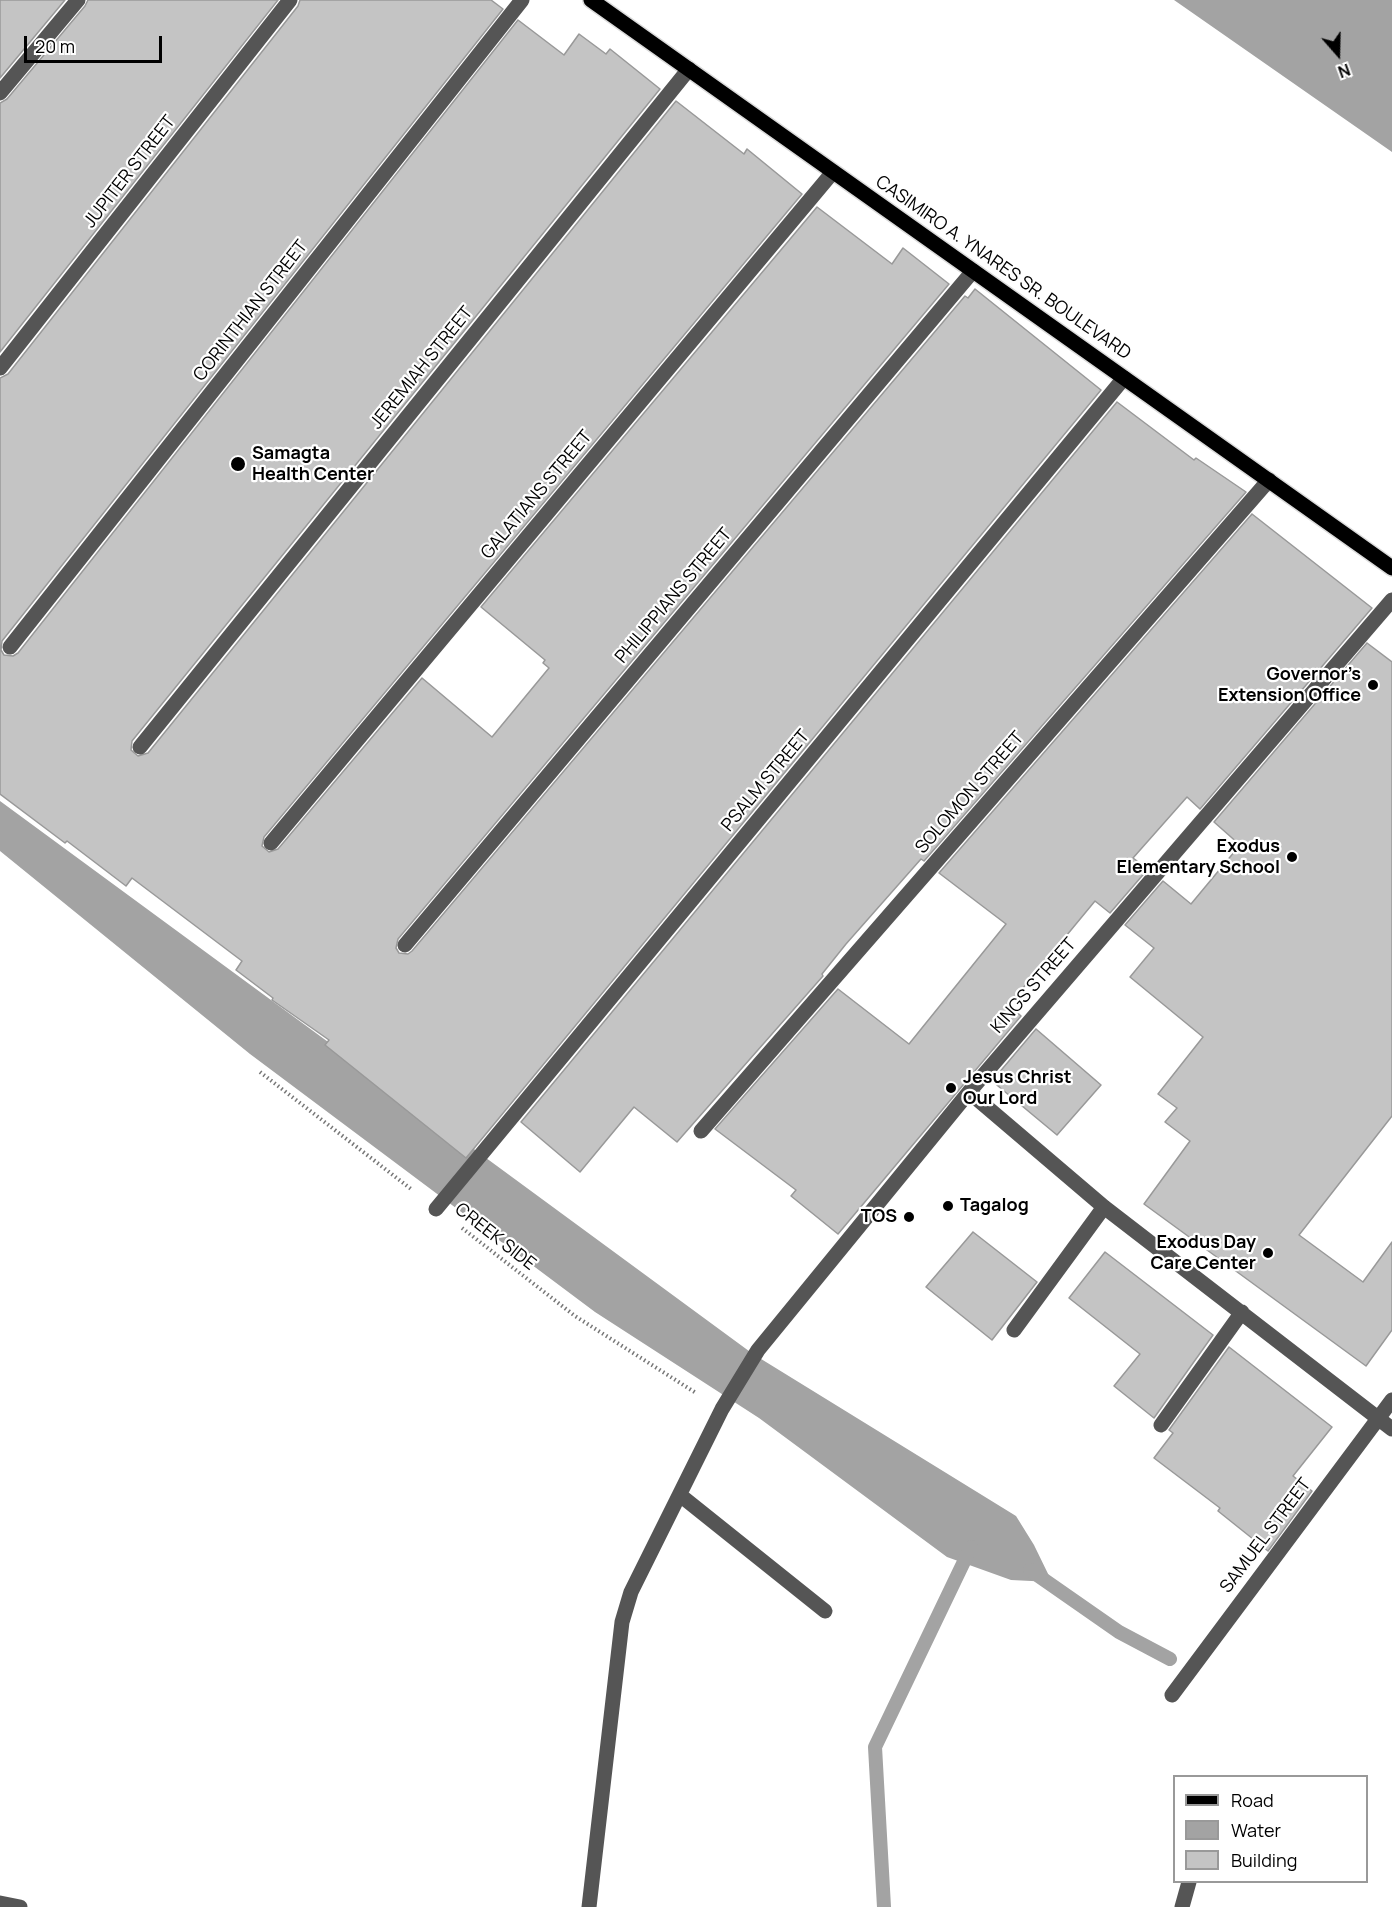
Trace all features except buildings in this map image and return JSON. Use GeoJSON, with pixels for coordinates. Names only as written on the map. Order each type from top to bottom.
{"type":"FeatureCollection","features":[{"type":"Feature","properties":{"kind":"main road","name":"CASIMIRO A. YNARES SR. BOULEVARD"},"geometry":{"type":"LineString","coordinates":[[591,0],[1392,568]]}},
{"type":"Feature","properties":{"kind":"street"},"geometry":{"type":"LineString","coordinates":[[0,93],[78,0]]}},
{"type":"Feature","properties":{"kind":"street","name":"JUPITER STREET"},"geometry":{"type":"LineString","coordinates":[[0,368],[290,0]]}},
{"type":"Feature","properties":{"kind":"street","name":"CORINTHIAN STREET"},"geometry":{"type":"LineString","coordinates":[[10,647],[522,0]]}},
{"type":"Feature","properties":{"kind":"street","name":"JEREMIAH STREET"},"geometry":{"type":"LineString","coordinates":[[140,747],[689,69]]}},
{"type":"Feature","properties":{"kind":"street","name":"GALATIANS STREET"},"geometry":{"type":"LineString","coordinates":[[271,843],[833,172]]}},
{"type":"Feature","properties":{"kind":"street","name":"PHILIPPIANS STREET"},"geometry":{"type":"LineString","coordinates":[[405,945],[973,271]]}},
{"type":"Feature","properties":{"kind":"street","name":"PSALM STREET"},"geometry":{"type":"LineString","coordinates":[[440,1204],[1124,378]]}},
{"type":"Feature","properties":{"kind":"street","name":"SOLOMON STREET"},"geometry":{"type":"LineString","coordinates":[[701,1131],[1269,480]]}},
{"type":"Feature","properties":{"kind":"street","name":"KINGS STREET"},"geometry":{"type":"LineString","coordinates":[[589,1907],[622,1622],[631,1592],[726,1405],[758,1350],[969,1092],[1392,600]]}},
{"type":"Feature","properties":{"kind":"street"},"geometry":{"type":"LineString","coordinates":[[969,1092],[1104,1207],[1392,1429]]}},
{"type":"Feature","properties":{"kind":"street"},"geometry":{"type":"LineString","coordinates":[[1014,1330],[1104,1207]]}},
{"type":"Feature","properties":{"kind":"street"},"geometry":{"type":"LineString","coordinates":[[1161,1425],[1242,1312]]}},
{"type":"Feature","properties":{"kind":"street","name":"SAMUEL STREET"},"geometry":{"type":"LineString","coordinates":[[1172,1695],[1392,1400]]}},
{"type":"Feature","properties":{"kind":"street"},"geometry":{"type":"LineString","coordinates":[[680,1496],[825,1611]]}},
{"type":"Feature","properties":{"kind":"street"},"geometry":{"type":"LineString","coordinates":[[1182,1907],[1188,1883]]}},
{"type":"Feature","properties":{"kind":"street"},"geometry":{"type":"LineString","coordinates":[[0,1903],[20,1907]]}},
{"type":"Feature","properties":{"kind":"path","name":"CREEK SIDE"},"geometry":{"type":"LineString","coordinates":[[260,1072],[440,1204],[575,1316],[726,1405]]}},
{"type":"Feature","properties":{"kind":"water"},"geometry":{"type":"Polygon","coordinates":[[[1174,0],[1392,0],[1392,152],[1174,0]]]}},
{"type":"Feature","properties":{"kind":"water"},"geometry":{"type":"Polygon","coordinates":[[[0,801],[753,1354],[1016,1516],[1034,1545],[1052,1582],[1011,1580],[947,1557],[759,1418],[595,1312],[250,1054],[0,851],[0,801]]]}},
{"type":"Feature","properties":{"kind":"waterway"},"geometry":{"type":"LineString","coordinates":[[884,1907],[875,1747],[971,1547]]}},
{"type":"Feature","properties":{"kind":"waterway"},"geometry":{"type":"LineString","coordinates":[[1030,1570],[1119,1632],[1170,1659]]}},
{"type":"Feature","properties":{"kind":"place","name":"Samagta Health Center"},"geometry":{"type":"Point","coordinates":[238,464]}},
{"type":"Feature","properties":{"kind":"place","name":"Governor’s Extension Office"},"geometry":{"type":"Point","coordinates":[1373,685]}},
{"type":"Feature","properties":{"kind":"place","name":"Exodus Elementary School"},"geometry":{"type":"Point","coordinates":[1292,857]}},
{"type":"Feature","properties":{"kind":"place","name":"Jesus Christ Our Lord"},"geometry":{"type":"Point","coordinates":[951,1088]}},
{"type":"Feature","properties":{"kind":"place","name":"Tagalog"},"geometry":{"type":"Point","coordinates":[948,1206]}},
{"type":"Feature","properties":{"kind":"place","name":"TOS"},"geometry":{"type":"Point","coordinates":[909,1217]}},
{"type":"Feature","properties":{"kind":"place","name":"Exodus Day Care Center"},"geometry":{"type":"Point","coordinates":[1268,1253]}}]}
